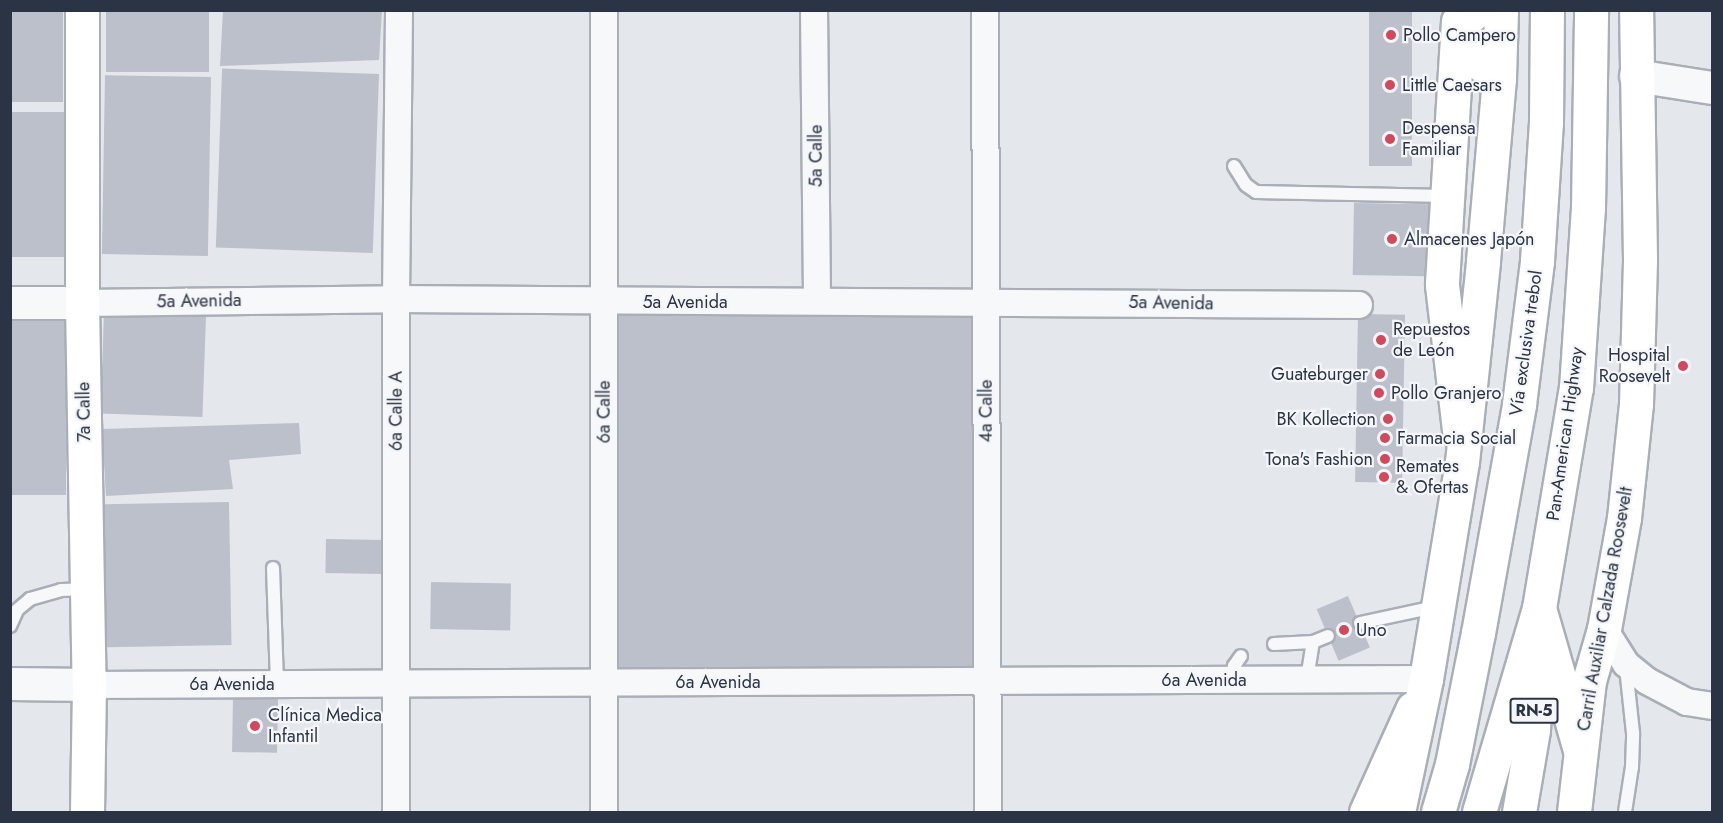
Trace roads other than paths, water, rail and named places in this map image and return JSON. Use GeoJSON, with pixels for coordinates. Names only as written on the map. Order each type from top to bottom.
{"type":"FeatureCollection","features":[{"type":"Feature","properties":{"kind":"main road","name":"7a Calle"},"geometry":{"type":"LineString","coordinates":[[82,10],[82,303],[89,685],[87,813]]}},
{"type":"Feature","properties":{"kind":"main road"},"geometry":{"type":"LineString","coordinates":[[1398,813],[1426,678],[1462,462],[1499,78],[1501,10]]}},
{"type":"Feature","properties":{"kind":"main road","name":"Vía exclusiva trebol"},"geometry":{"type":"LineString","coordinates":[[1438,813],[1452,764],[1476,644],[1519,404],[1537,261],[1546,122],[1547,10]]}},
{"type":"Feature","properties":{"kind":"main road","name":"Pan-American Highway"},"geometry":{"type":"LineString","coordinates":[[1479,813],[1539,608],[1576,388],[1588,208],[1591,10]]}},
{"type":"Feature","properties":{"kind":"main road","name":"Carril Auxiliar Calzada Roosevelt"},"geometry":{"type":"LineString","coordinates":[[1574,813],[1589,681],[1604,629],[1624,518],[1635,404],[1640,259],[1636,10]]}},
{"type":"Feature","properties":{"kind":"main road"},"geometry":{"type":"LineString","coordinates":[[1462,24],[1499,78]]}},
{"type":"Feature","properties":{"kind":"main road"},"geometry":{"type":"LineString","coordinates":[[1462,24],[1447,196],[1442,285],[1462,462]]}},
{"type":"Feature","properties":{"kind":"main road"},"geometry":{"type":"LineString","coordinates":[[1539,608],[1580,750]]}},
{"type":"Feature","properties":{"kind":"main road","name":"RN-5"},"geometry":{"type":"LineString","coordinates":[[1519,813],[1533,729],[1539,608]]}},
{"type":"Feature","properties":{"kind":"main road"},"geometry":{"type":"LineString","coordinates":[[1366,813],[1426,678]]}},
{"type":"Feature","properties":{"kind":"street","name":"6a Calle A"},"geometry":{"type":"LineString","coordinates":[[396,813],[396,299],[399,10]]}},
{"type":"Feature","properties":{"kind":"street","name":"6a Calle"},"geometry":{"type":"LineString","coordinates":[[604,10],[604,813]]}},
{"type":"Feature","properties":{"kind":"street","name":"5a Calle"},"geometry":{"type":"LineString","coordinates":[[814,10],[817,301]]}},
{"type":"Feature","properties":{"kind":"street","name":"4a Calle"},"geometry":{"type":"LineString","coordinates":[[985,10],[988,813]]}},
{"type":"Feature","properties":{"kind":"street"},"geometry":{"type":"LineString","coordinates":[[1636,76],[1713,88]]}},
{"type":"Feature","properties":{"kind":"street","name":"5a Avenida"},"geometry":{"type":"LineString","coordinates":[[10,303],[396,299],[1359,305]]}},
{"type":"Feature","properties":{"kind":"street"},"geometry":{"type":"LineString","coordinates":[[1604,629],[1626,664],[1666,693],[1687,702],[1713,706]]}},
{"type":"Feature","properties":{"kind":"street","name":"6a Avenida"},"geometry":{"type":"LineString","coordinates":[[10,684],[987,680],[1237,668],[1307,679],[1426,678]]}},
{"type":"Feature","properties":{"kind":"lane"},"geometry":{"type":"LineString","coordinates":[[1234,166],[1246,185],[1256,192],[1447,196]]}},
{"type":"Feature","properties":{"kind":"lane"},"geometry":{"type":"LineString","coordinates":[[273,568],[277,684]]}},
{"type":"Feature","properties":{"kind":"lane"},"geometry":{"type":"LineString","coordinates":[[10,626],[17,610],[30,599],[61,590],[87,589]]}},
{"type":"Feature","properties":{"kind":"lane"},"geometry":{"type":"LineString","coordinates":[[1360,623],[1439,606]]}},
{"type":"Feature","properties":{"kind":"lane"},"geometry":{"type":"LineString","coordinates":[[1274,644],[1313,642],[1328,636]]}},
{"type":"Feature","properties":{"kind":"lane"},"geometry":{"type":"LineString","coordinates":[[1307,679],[1313,642]]}},
{"type":"Feature","properties":{"kind":"lane"},"geometry":{"type":"LineString","coordinates":[[1625,813],[1632,767],[1633,733],[1626,664]]}},
{"type":"Feature","properties":{"kind":"place","name":"Pollo Campero"},"geometry":{"type":"Point","coordinates":[1391,35]}},
{"type":"Feature","properties":{"kind":"place","name":"Little Caesars"},"geometry":{"type":"Point","coordinates":[1390,85]}},
{"type":"Feature","properties":{"kind":"place","name":"Despensa Familiar"},"geometry":{"type":"Point","coordinates":[1390,139]}},
{"type":"Feature","properties":{"kind":"place","name":"Almacenes Japón"},"geometry":{"type":"Point","coordinates":[1392,239]}},
{"type":"Feature","properties":{"kind":"place","name":"Repuestos de León"},"geometry":{"type":"Point","coordinates":[1381,340]}},
{"type":"Feature","properties":{"kind":"place","name":"Hospital Roosevelt"},"geometry":{"type":"Point","coordinates":[1683,366]}},
{"type":"Feature","properties":{"kind":"place","name":"Guateburger"},"geometry":{"type":"Point","coordinates":[1380,374]}},
{"type":"Feature","properties":{"kind":"place","name":"Pollo Granjero"},"geometry":{"type":"Point","coordinates":[1379,393]}},
{"type":"Feature","properties":{"kind":"place","name":"BK Kollection"},"geometry":{"type":"Point","coordinates":[1388,419]}},
{"type":"Feature","properties":{"kind":"place","name":"Farmacia Social"},"geometry":{"type":"Point","coordinates":[1385,438]}},
{"type":"Feature","properties":{"kind":"place","name":"Tona's Fashion"},"geometry":{"type":"Point","coordinates":[1385,459]}},
{"type":"Feature","properties":{"kind":"place","name":"Remates & Ofertas"},"geometry":{"type":"Point","coordinates":[1384,477]}},
{"type":"Feature","properties":{"kind":"place","name":"Uno"},"geometry":{"type":"Point","coordinates":[1344,630]}},
{"type":"Feature","properties":{"kind":"place","name":"Clínica Medica Infantil"},"geometry":{"type":"Point","coordinates":[255,726]}}]}
